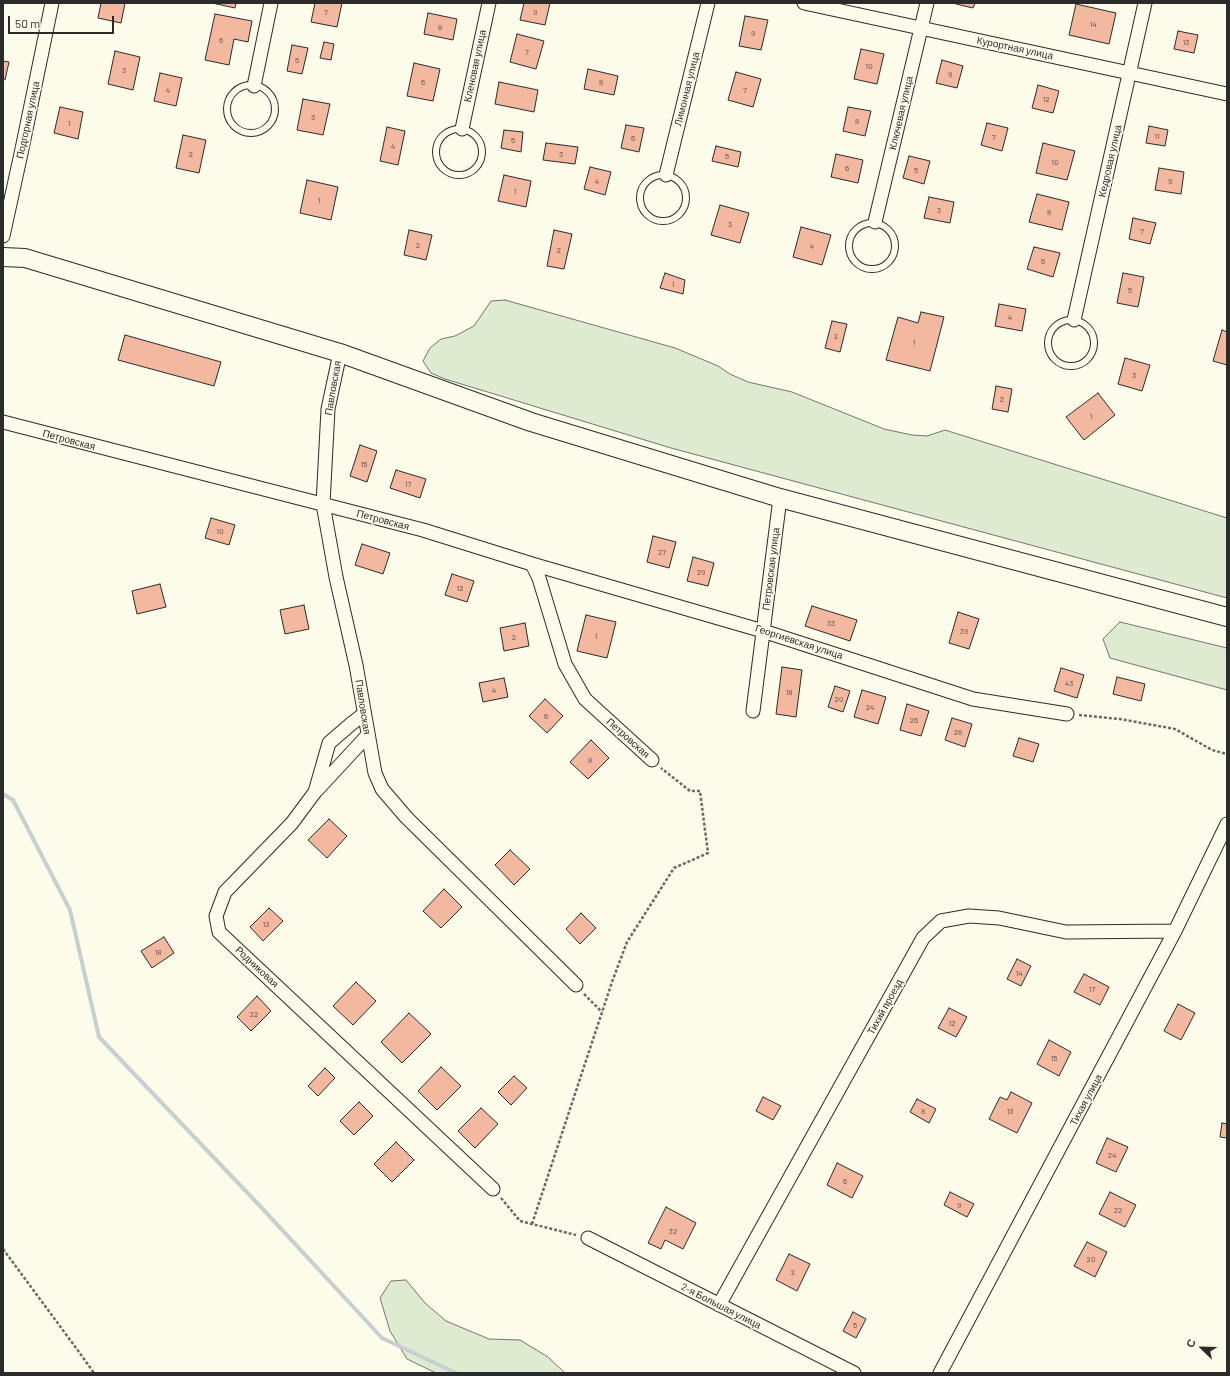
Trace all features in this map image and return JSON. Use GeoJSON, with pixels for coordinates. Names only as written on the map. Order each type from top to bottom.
{"type":"FeatureCollection","features":[{"type":"Feature","properties":{"kind":"street"},"geometry":{"type":"LineString","coordinates":[[254,86],[271,3]]}},
{"type":"Feature","properties":{"kind":"street","name":"Кленовая улица"},"geometry":{"type":"LineString","coordinates":[[462,129],[489,3]]}},
{"type":"Feature","properties":{"kind":"street","name":"Лимонная улица"},"geometry":{"type":"LineString","coordinates":[[666,175],[708,3]]}},
{"type":"Feature","properties":{"kind":"street","name":"Курортная улица"},"geometry":{"type":"LineString","coordinates":[[804,3],[1227,94]]}},
{"type":"Feature","properties":{"kind":"street","name":"Ключевая улица"},"geometry":{"type":"LineString","coordinates":[[875,222],[927,3]]}},
{"type":"Feature","properties":{"kind":"street","name":"Кедровая улица"},"geometry":{"type":"LineString","coordinates":[[1074,320],[1145,3]]}},
{"type":"Feature","properties":{"kind":"street","name":"Подгорная улица"},"geometry":{"type":"LineString","coordinates":[[3,236],[24,141],[50,4]]}},
{"type":"Feature","properties":{"kind":"street"},"geometry":{"type":"LineString","coordinates":[[3,257],[25,258],[340,352],[531,422],[780,498],[1227,616]]}},
{"type":"Feature","properties":{"kind":"street","name":"Павловская"},"geometry":{"type":"LineString","coordinates":[[340,352],[328,409],[323,504],[336,577],[356,665],[367,736],[375,773],[382,789],[406,817],[576,985]]}},
{"type":"Feature","properties":{"kind":"street","name":"Петровская"},"geometry":{"type":"LineString","coordinates":[[3,422],[422,530],[532,564],[539,578],[565,664],[585,699],[652,760]]}},
{"type":"Feature","properties":{"kind":"street","name":"Петровская улица"},"geometry":{"type":"LineString","coordinates":[[753,711],[780,498]]}},
{"type":"Feature","properties":{"kind":"street","name":"Георгиевская улица"},"geometry":{"type":"LineString","coordinates":[[532,564],[763,631],[973,699],[1066,714]]}},
{"type":"Feature","properties":{"kind":"street","name":"Родниковая"},"geometry":{"type":"LineString","coordinates":[[364,714],[350,724],[329,744],[315,792],[292,823],[225,892],[216,916],[219,932],[493,1189]]}},
{"type":"Feature","properties":{"kind":"street"},"geometry":{"type":"LineString","coordinates":[[315,792],[367,736]]}},
{"type":"Feature","properties":{"kind":"street","name":"Тихая улица"},"geometry":{"type":"LineString","coordinates":[[940,1373],[1175,931],[1227,824]]}},
{"type":"Feature","properties":{"kind":"street","name":"Тихий проезд"},"geometry":{"type":"LineString","coordinates":[[719,1304],[924,938],[941,921],[969,916],[999,918],[1066,932],[1175,931]]}},
{"type":"Feature","properties":{"kind":"street","name":"2-я Большая улица"},"geometry":{"type":"LineString","coordinates":[[588,1238],[854,1373]]}},
{"type":"Feature","properties":{"kind":"lane"},"geometry":{"type":"LineString","coordinates":[[254,86],[262,88],[268,93],[273,100],[274,112],[270,124],[264,129],[248,133],[241,131],[230,121],[227,106],[229,99],[239,88],[254,86]]}},
{"type":"Feature","properties":{"kind":"lane"},"geometry":{"type":"LineString","coordinates":[[454,129],[462,129],[470,131],[481,143],[482,159],[478,167],[472,172],[464,176],[456,176],[449,174],[438,164],[435,150],[442,136],[447,132],[454,129]]}},
{"type":"Feature","properties":{"kind":"lane"},"geometry":{"type":"LineString","coordinates":[[658,175],[666,175],[673,177],[684,187],[687,194],[687,201],[685,208],[675,219],[668,222],[660,222],[653,220],[646,215],[640,200],[643,188],[650,178],[658,175]]}},
{"type":"Feature","properties":{"kind":"lane"},"geometry":{"type":"LineString","coordinates":[[875,222],[883,225],[889,230],[894,237],[896,245],[895,253],[888,263],[878,269],[870,270],[862,268],[856,264],[849,251],[849,243],[851,236],[861,225],[875,222]]}},
{"type":"Feature","properties":{"kind":"lane"},"geometry":{"type":"LineString","coordinates":[[1074,320],[1081,322],[1088,327],[1092,334],[1094,350],[1084,363],[1068,367],[1061,365],[1050,355],[1047,340],[1049,333],[1059,322],[1074,320]]}},
{"type":"Feature","properties":{"kind":"path"},"geometry":{"type":"LineString","coordinates":[[1066,714],[1120,719],[1175,729],[1212,750],[1227,754]]}},
{"type":"Feature","properties":{"kind":"path"},"geometry":{"type":"LineString","coordinates":[[532,1224],[602,1012],[627,942],[674,868],[708,853],[700,791],[690,791],[652,760]]}},
{"type":"Feature","properties":{"kind":"path"},"geometry":{"type":"LineString","coordinates":[[576,985],[602,1012]]}},
{"type":"Feature","properties":{"kind":"path"},"geometry":{"type":"LineString","coordinates":[[493,1189],[520,1221],[588,1238]]}},
{"type":"Feature","properties":{"kind":"path"},"geometry":{"type":"LineString","coordinates":[[3,1249],[94,1373]]}},
{"type":"Feature","properties":{"kind":"green space"},"geometry":{"type":"Polygon","coordinates":[[[505,300],[675,348],[718,366],[730,374],[748,382],[792,392],[884,429],[912,435],[927,436],[945,430],[1227,518],[1227,598],[671,448],[445,379],[431,373],[423,361],[430,348],[441,339],[455,336],[474,326],[491,301],[505,300]]]}},
{"type":"Feature","properties":{"kind":"green space"},"geometry":{"type":"Polygon","coordinates":[[[1120,622],[1227,648],[1227,690],[1110,658],[1103,639],[1120,622]]]}},
{"type":"Feature","properties":{"kind":"green space"},"geometry":{"type":"Polygon","coordinates":[[[406,1280],[425,1303],[446,1321],[489,1339],[520,1340],[548,1357],[565,1373],[436,1373],[407,1359],[390,1331],[380,1298],[391,1281],[406,1280]]]}},
{"type":"Feature","properties":{"kind":"building"},"geometry":{"type":"Polygon","coordinates":[[[101,3],[125,3],[121,23],[98,18],[101,3]]]}},
{"type":"Feature","properties":{"kind":"building"},"geometry":{"type":"Polygon","coordinates":[[[212,3],[236,3],[235,8],[212,3]]]}},
{"type":"Feature","properties":{"kind":"building"},"geometry":{"type":"Polygon","coordinates":[[[315,3],[342,3],[337,27],[311,22],[315,3]]]}},
{"type":"Feature","properties":{"kind":"building"},"geometry":{"type":"Polygon","coordinates":[[[524,3],[550,3],[545,25],[520,20],[524,3]]]}},
{"type":"Feature","properties":{"kind":"building"},"geometry":{"type":"Polygon","coordinates":[[[956,3],[975,3],[973,8],[956,3]]]}},
{"type":"Feature","properties":{"kind":"building"},"geometry":{"type":"Polygon","coordinates":[[[1076,4],[1116,13],[1109,44],[1069,35],[1076,4]]]}},
{"type":"Feature","properties":{"kind":"building"},"geometry":{"type":"Polygon","coordinates":[[[428,13],[457,19],[453,40],[424,34],[428,13]]]}},
{"type":"Feature","properties":{"kind":"building"},"geometry":{"type":"Polygon","coordinates":[[[215,14],[252,21],[248,42],[234,39],[229,65],[205,60],[215,14]]]}},
{"type":"Feature","properties":{"kind":"building"},"geometry":{"type":"Polygon","coordinates":[[[745,16],[768,20],[761,50],[739,46],[745,16]]]}},
{"type":"Feature","properties":{"kind":"building"},"geometry":{"type":"Polygon","coordinates":[[[1178,31],[1198,35],[1194,53],[1174,49],[1178,31]]]}},
{"type":"Feature","properties":{"kind":"building"},"geometry":{"type":"Polygon","coordinates":[[[517,34],[544,41],[536,69],[510,62],[517,34]]]}},
{"type":"Feature","properties":{"kind":"building"},"geometry":{"type":"Polygon","coordinates":[[[324,42],[334,44],[331,60],[320,58],[324,42]]]}},
{"type":"Feature","properties":{"kind":"building"},"geometry":{"type":"Polygon","coordinates":[[[292,45],[308,48],[302,74],[287,71],[292,45]]]}},
{"type":"Feature","properties":{"kind":"building"},"geometry":{"type":"Polygon","coordinates":[[[861,49],[884,54],[877,84],[854,79],[861,49]]]}},
{"type":"Feature","properties":{"kind":"building"},"geometry":{"type":"Polygon","coordinates":[[[115,51],[140,57],[133,90],[108,84],[115,51]]]}},
{"type":"Feature","properties":{"kind":"building"},"geometry":{"type":"Polygon","coordinates":[[[942,60],[963,66],[957,88],[936,83],[942,60]]]}},
{"type":"Feature","properties":{"kind":"building"},"geometry":{"type":"Polygon","coordinates":[[[3,61],[9,62],[5,80],[3,79],[3,61]]]}},
{"type":"Feature","properties":{"kind":"building"},"geometry":{"type":"Polygon","coordinates":[[[414,63],[440,69],[433,101],[407,96],[414,63]]]}},
{"type":"Feature","properties":{"kind":"building"},"geometry":{"type":"Polygon","coordinates":[[[588,69],[618,76],[614,95],[584,89],[588,69]]]}},
{"type":"Feature","properties":{"kind":"building"},"geometry":{"type":"Polygon","coordinates":[[[736,72],[761,79],[753,107],[728,100],[736,72]]]}},
{"type":"Feature","properties":{"kind":"building"},"geometry":{"type":"Polygon","coordinates":[[[160,73],[182,78],[176,106],[154,101],[160,73]]]}},
{"type":"Feature","properties":{"kind":"building"},"geometry":{"type":"Polygon","coordinates":[[[499,82],[538,90],[534,112],[495,104],[499,82]]]}},
{"type":"Feature","properties":{"kind":"building"},"geometry":{"type":"Polygon","coordinates":[[[1038,85],[1059,91],[1053,113],[1032,108],[1038,85]]]}},
{"type":"Feature","properties":{"kind":"building"},"geometry":{"type":"Polygon","coordinates":[[[303,99],[330,104],[323,135],[297,130],[303,99]]]}},
{"type":"Feature","properties":{"kind":"building"},"geometry":{"type":"Polygon","coordinates":[[[60,107],[83,112],[78,139],[54,133],[60,107]]]}},
{"type":"Feature","properties":{"kind":"building"},"geometry":{"type":"Polygon","coordinates":[[[848,107],[871,111],[865,136],[843,131],[848,107]]]}},
{"type":"Feature","properties":{"kind":"building"},"geometry":{"type":"Polygon","coordinates":[[[987,123],[1008,128],[1002,151],[981,145],[987,123]]]}},
{"type":"Feature","properties":{"kind":"building"},"geometry":{"type":"Polygon","coordinates":[[[626,125],[644,128],[639,152],[621,148],[626,125]]]}},
{"type":"Feature","properties":{"kind":"building"},"geometry":{"type":"Polygon","coordinates":[[[1149,126],[1168,130],[1165,146],[1146,143],[1149,126]]]}},
{"type":"Feature","properties":{"kind":"building"},"geometry":{"type":"Polygon","coordinates":[[[387,127],[405,131],[398,165],[380,161],[387,127]]]}},
{"type":"Feature","properties":{"kind":"building"},"geometry":{"type":"Polygon","coordinates":[[[504,130],[523,132],[521,152],[501,148],[504,130]]]}},
{"type":"Feature","properties":{"kind":"building"},"geometry":{"type":"Polygon","coordinates":[[[183,135],[206,140],[199,173],[176,168],[183,135]]]}},
{"type":"Feature","properties":{"kind":"building"},"geometry":{"type":"Polygon","coordinates":[[[546,143],[578,147],[575,164],[543,160],[546,143]]]}},
{"type":"Feature","properties":{"kind":"building"},"geometry":{"type":"Polygon","coordinates":[[[1043,143],[1075,151],[1067,180],[1036,173],[1043,143]]]}},
{"type":"Feature","properties":{"kind":"building"},"geometry":{"type":"Polygon","coordinates":[[[716,146],[741,152],[738,167],[712,161],[716,146]]]}},
{"type":"Feature","properties":{"kind":"building"},"geometry":{"type":"Polygon","coordinates":[[[836,154],[863,160],[858,183],[831,177],[836,154]]]}},
{"type":"Feature","properties":{"kind":"building"},"geometry":{"type":"Polygon","coordinates":[[[909,156],[930,161],[924,184],[903,178],[909,156]]]}},
{"type":"Feature","properties":{"kind":"building"},"geometry":{"type":"Polygon","coordinates":[[[590,167],[611,172],[605,195],[584,189],[590,167]]]}},
{"type":"Feature","properties":{"kind":"building"},"geometry":{"type":"Polygon","coordinates":[[[1159,168],[1184,172],[1181,194],[1155,190],[1159,168]]]}},
{"type":"Feature","properties":{"kind":"building"},"geometry":{"type":"Polygon","coordinates":[[[504,175],[531,181],[526,207],[498,201],[504,175]]]}},
{"type":"Feature","properties":{"kind":"building"},"geometry":{"type":"Polygon","coordinates":[[[307,180],[338,187],[331,220],[300,213],[307,180]]]}},
{"type":"Feature","properties":{"kind":"building"},"geometry":{"type":"Polygon","coordinates":[[[1037,194],[1069,202],[1062,230],[1029,222],[1037,194]]]}},
{"type":"Feature","properties":{"kind":"building"},"geometry":{"type":"Polygon","coordinates":[[[929,197],[954,202],[950,223],[924,218],[929,197]]]}},
{"type":"Feature","properties":{"kind":"building"},"geometry":{"type":"Polygon","coordinates":[[[720,205],[749,213],[740,243],[711,235],[720,205]]]}},
{"type":"Feature","properties":{"kind":"building"},"geometry":{"type":"Polygon","coordinates":[[[1133,218],[1156,223],[1150,244],[1129,239],[1133,218]]]}},
{"type":"Feature","properties":{"kind":"building"},"geometry":{"type":"Polygon","coordinates":[[[801,227],[831,235],[822,265],[793,257],[801,227]]]}},
{"type":"Feature","properties":{"kind":"building"},"geometry":{"type":"Polygon","coordinates":[[[409,230],[432,235],[426,260],[404,255],[409,230]]]}},
{"type":"Feature","properties":{"kind":"building"},"geometry":{"type":"Polygon","coordinates":[[[554,230],[572,234],[564,269],[547,266],[554,230]]]}},
{"type":"Feature","properties":{"kind":"building"},"geometry":{"type":"Polygon","coordinates":[[[1034,247],[1060,253],[1053,277],[1027,269],[1034,247]]]}},
{"type":"Feature","properties":{"kind":"building"},"geometry":{"type":"Polygon","coordinates":[[[665,273],[685,280],[683,294],[660,288],[665,273]]]}},
{"type":"Feature","properties":{"kind":"building"},"geometry":{"type":"Polygon","coordinates":[[[1123,273],[1144,277],[1138,307],[1117,303],[1123,273]]]}},
{"type":"Feature","properties":{"kind":"building"},"geometry":{"type":"Polygon","coordinates":[[[999,304],[1026,309],[1022,331],[995,326],[999,304]]]}},
{"type":"Feature","properties":{"kind":"building"},"geometry":{"type":"Polygon","coordinates":[[[921,312],[944,317],[930,371],[886,360],[898,317],[918,323],[921,312]]]}},
{"type":"Feature","properties":{"kind":"building"},"geometry":{"type":"Polygon","coordinates":[[[832,321],[847,324],[840,352],[825,348],[832,321]]]}},
{"type":"Feature","properties":{"kind":"building"},"geometry":{"type":"Polygon","coordinates":[[[1222,330],[1227,332],[1227,365],[1213,361],[1222,330]]]}},
{"type":"Feature","properties":{"kind":"building"},"geometry":{"type":"Polygon","coordinates":[[[125,335],[221,362],[214,386],[118,360],[125,335]]]}},
{"type":"Feature","properties":{"kind":"building"},"geometry":{"type":"Polygon","coordinates":[[[1125,358],[1150,365],[1142,391],[1118,384],[1125,358]]]}},
{"type":"Feature","properties":{"kind":"building"},"geometry":{"type":"Polygon","coordinates":[[[996,386],[1012,389],[1008,412],[992,409],[996,386]]]}},
{"type":"Feature","properties":{"kind":"building"},"geometry":{"type":"Polygon","coordinates":[[[1098,393],[1115,415],[1084,440],[1066,417],[1098,393]]]}},
{"type":"Feature","properties":{"kind":"building"},"geometry":{"type":"Polygon","coordinates":[[[360,445],[377,451],[367,482],[350,476],[360,445]]]}},
{"type":"Feature","properties":{"kind":"building"},"geometry":{"type":"Polygon","coordinates":[[[396,470],[426,479],[420,498],[390,488],[396,470]]]}},
{"type":"Feature","properties":{"kind":"building"},"geometry":{"type":"Polygon","coordinates":[[[211,518],[235,525],[229,545],[205,538],[211,518]]]}},
{"type":"Feature","properties":{"kind":"building"},"geometry":{"type":"Polygon","coordinates":[[[653,536],[676,542],[669,568],[647,562],[653,536]]]}},
{"type":"Feature","properties":{"kind":"building"},"geometry":{"type":"Polygon","coordinates":[[[362,544],[390,553],[383,574],[355,565],[362,544]]]}},
{"type":"Feature","properties":{"kind":"building"},"geometry":{"type":"Polygon","coordinates":[[[693,557],[714,563],[708,586],[687,581],[693,557]]]}},
{"type":"Feature","properties":{"kind":"building"},"geometry":{"type":"Polygon","coordinates":[[[452,574],[474,581],[467,602],[445,595],[452,574]]]}},
{"type":"Feature","properties":{"kind":"building"},"geometry":{"type":"Polygon","coordinates":[[[160,584],[166,607],[137,614],[132,591],[160,584]]]}},
{"type":"Feature","properties":{"kind":"building"},"geometry":{"type":"Polygon","coordinates":[[[304,605],[309,629],[285,634],[280,610],[304,605]]]}},
{"type":"Feature","properties":{"kind":"building"},"geometry":{"type":"Polygon","coordinates":[[[812,606],[857,620],[850,641],[805,626],[812,606]]]}},
{"type":"Feature","properties":{"kind":"building"},"geometry":{"type":"Polygon","coordinates":[[[958,612],[979,619],[969,649],[949,643],[958,612]]]}},
{"type":"Feature","properties":{"kind":"building"},"geometry":{"type":"Polygon","coordinates":[[[586,615],[616,622],[607,658],[577,651],[586,615]]]}},
{"type":"Feature","properties":{"kind":"building"},"geometry":{"type":"Polygon","coordinates":[[[525,623],[529,646],[504,651],[500,628],[525,623]]]}},
{"type":"Feature","properties":{"kind":"building"},"geometry":{"type":"Polygon","coordinates":[[[782,667],[802,670],[796,717],[776,714],[782,667]]]}},
{"type":"Feature","properties":{"kind":"building"},"geometry":{"type":"Polygon","coordinates":[[[1061,668],[1084,675],[1077,698],[1054,691],[1061,668]]]}},
{"type":"Feature","properties":{"kind":"building"},"geometry":{"type":"Polygon","coordinates":[[[1117,677],[1145,684],[1141,701],[1113,694],[1117,677]]]}},
{"type":"Feature","properties":{"kind":"building"},"geometry":{"type":"Polygon","coordinates":[[[504,678],[508,697],[483,702],[479,683],[504,678]]]}},
{"type":"Feature","properties":{"kind":"building"},"geometry":{"type":"Polygon","coordinates":[[[835,686],[850,691],[843,712],[828,707],[835,686]]]}},
{"type":"Feature","properties":{"kind":"building"},"geometry":{"type":"Polygon","coordinates":[[[862,690],[886,697],[878,724],[854,717],[862,690]]]}},
{"type":"Feature","properties":{"kind":"building"},"geometry":{"type":"Polygon","coordinates":[[[545,699],[563,716],[547,733],[529,716],[545,699]]]}},
{"type":"Feature","properties":{"kind":"building"},"geometry":{"type":"Polygon","coordinates":[[[907,704],[929,711],[921,736],[900,730],[907,704]]]}},
{"type":"Feature","properties":{"kind":"building"},"geometry":{"type":"Polygon","coordinates":[[[952,718],[972,724],[965,747],[945,740],[952,718]]]}},
{"type":"Feature","properties":{"kind":"building"},"geometry":{"type":"Polygon","coordinates":[[[1019,738],[1039,744],[1033,762],[1013,756],[1019,738]]]}},
{"type":"Feature","properties":{"kind":"building"},"geometry":{"type":"Polygon","coordinates":[[[591,740],[609,758],[588,779],[570,762],[591,740]]]}},
{"type":"Feature","properties":{"kind":"building"},"geometry":{"type":"Polygon","coordinates":[[[329,819],[347,836],[327,858],[308,840],[329,819]]]}},
{"type":"Feature","properties":{"kind":"building"},"geometry":{"type":"Polygon","coordinates":[[[510,850],[530,869],[514,885],[495,865],[510,850]]]}},
{"type":"Feature","properties":{"kind":"building"},"geometry":{"type":"Polygon","coordinates":[[[444,889],[462,907],[441,928],[423,911],[444,889]]]}},
{"type":"Feature","properties":{"kind":"building"},"geometry":{"type":"Polygon","coordinates":[[[269,908],[283,921],[263,941],[250,927],[269,908]]]}},
{"type":"Feature","properties":{"kind":"building"},"geometry":{"type":"Polygon","coordinates":[[[581,913],[596,928],[580,944],[566,929],[581,913]]]}},
{"type":"Feature","properties":{"kind":"building"},"geometry":{"type":"Polygon","coordinates":[[[164,937],[174,953],[152,968],[141,951],[164,937]]]}},
{"type":"Feature","properties":{"kind":"building"},"geometry":{"type":"Polygon","coordinates":[[[1017,959],[1031,966],[1021,986],[1007,979],[1017,959]]]}},
{"type":"Feature","properties":{"kind":"building"},"geometry":{"type":"Polygon","coordinates":[[[1084,974],[1109,987],[1100,1005],[1074,992],[1084,974]]]}},
{"type":"Feature","properties":{"kind":"building"},"geometry":{"type":"Polygon","coordinates":[[[356,982],[376,1001],[353,1025],[333,1006],[356,982]]]}},
{"type":"Feature","properties":{"kind":"building"},"geometry":{"type":"Polygon","coordinates":[[[257,996],[271,1011],[251,1031],[237,1017],[257,996]]]}},
{"type":"Feature","properties":{"kind":"building"},"geometry":{"type":"Polygon","coordinates":[[[1178,1004],[1195,1013],[1181,1040],[1164,1031],[1178,1004]]]}},
{"type":"Feature","properties":{"kind":"building"},"geometry":{"type":"Polygon","coordinates":[[[949,1008],[967,1017],[956,1037],[938,1028],[949,1008]]]}},
{"type":"Feature","properties":{"kind":"building"},"geometry":{"type":"Polygon","coordinates":[[[409,1013],[431,1034],[402,1063],[381,1042],[409,1013]]]}},
{"type":"Feature","properties":{"kind":"building"},"geometry":{"type":"Polygon","coordinates":[[[1049,1040],[1071,1052],[1059,1076],[1037,1064],[1049,1040]]]}},
{"type":"Feature","properties":{"kind":"building"},"geometry":{"type":"Polygon","coordinates":[[[441,1067],[461,1086],[437,1110],[418,1091],[441,1067]]]}},
{"type":"Feature","properties":{"kind":"building"},"geometry":{"type":"Polygon","coordinates":[[[325,1068],[335,1078],[318,1096],[308,1086],[325,1068]]]}},
{"type":"Feature","properties":{"kind":"building"},"geometry":{"type":"Polygon","coordinates":[[[514,1076],[527,1088],[511,1105],[498,1092],[514,1076]]]}},
{"type":"Feature","properties":{"kind":"building"},"geometry":{"type":"Polygon","coordinates":[[[1011,1092],[1032,1103],[1017,1133],[989,1119],[1000,1097],[1007,1100],[1011,1092]]]}},
{"type":"Feature","properties":{"kind":"building"},"geometry":{"type":"Polygon","coordinates":[[[763,1097],[781,1106],[773,1120],[756,1111],[763,1097]]]}},
{"type":"Feature","properties":{"kind":"building"},"geometry":{"type":"Polygon","coordinates":[[[917,1099],[936,1109],[929,1123],[910,1112],[917,1099]]]}},
{"type":"Feature","properties":{"kind":"building"},"geometry":{"type":"Polygon","coordinates":[[[359,1102],[373,1116],[354,1135],[340,1121],[359,1102]]]}},
{"type":"Feature","properties":{"kind":"building"},"geometry":{"type":"Polygon","coordinates":[[[481,1108],[498,1124],[475,1148],[458,1131],[481,1108]]]}},
{"type":"Feature","properties":{"kind":"building"},"geometry":{"type":"Polygon","coordinates":[[[1222,1123],[1227,1124],[1227,1138],[1220,1137],[1222,1123]]]}},
{"type":"Feature","properties":{"kind":"building"},"geometry":{"type":"Polygon","coordinates":[[[1107,1138],[1128,1147],[1116,1172],[1096,1163],[1107,1138]]]}},
{"type":"Feature","properties":{"kind":"building"},"geometry":{"type":"Polygon","coordinates":[[[396,1142],[414,1160],[392,1182],[374,1164],[396,1142]]]}},
{"type":"Feature","properties":{"kind":"building"},"geometry":{"type":"Polygon","coordinates":[[[837,1163],[863,1176],[852,1198],[827,1185],[837,1163]]]}},
{"type":"Feature","properties":{"kind":"building"},"geometry":{"type":"Polygon","coordinates":[[[950,1192],[974,1204],[967,1217],[944,1205],[950,1192]]]}},
{"type":"Feature","properties":{"kind":"building"},"geometry":{"type":"Polygon","coordinates":[[[1110,1192],[1136,1205],[1125,1227],[1099,1214],[1110,1192]]]}},
{"type":"Feature","properties":{"kind":"building"},"geometry":{"type":"Polygon","coordinates":[[[666,1207],[696,1223],[683,1249],[665,1240],[661,1249],[648,1243],[666,1207]]]}},
{"type":"Feature","properties":{"kind":"building"},"geometry":{"type":"Polygon","coordinates":[[[1087,1242],[1107,1252],[1095,1277],[1074,1266],[1087,1242]]]}},
{"type":"Feature","properties":{"kind":"building"},"geometry":{"type":"Polygon","coordinates":[[[789,1254],[810,1264],[797,1291],[776,1280],[789,1254]]]}},
{"type":"Feature","properties":{"kind":"building"},"geometry":{"type":"Polygon","coordinates":[[[853,1312],[866,1319],[856,1338],[843,1331],[853,1312]]]}},
{"type":"Feature","properties":{"kind":"waterway"},"geometry":{"type":"LineString","coordinates":[[3,794],[13,800],[70,910],[99,1037],[260,1206],[382,1338],[456,1373]]}}]}
